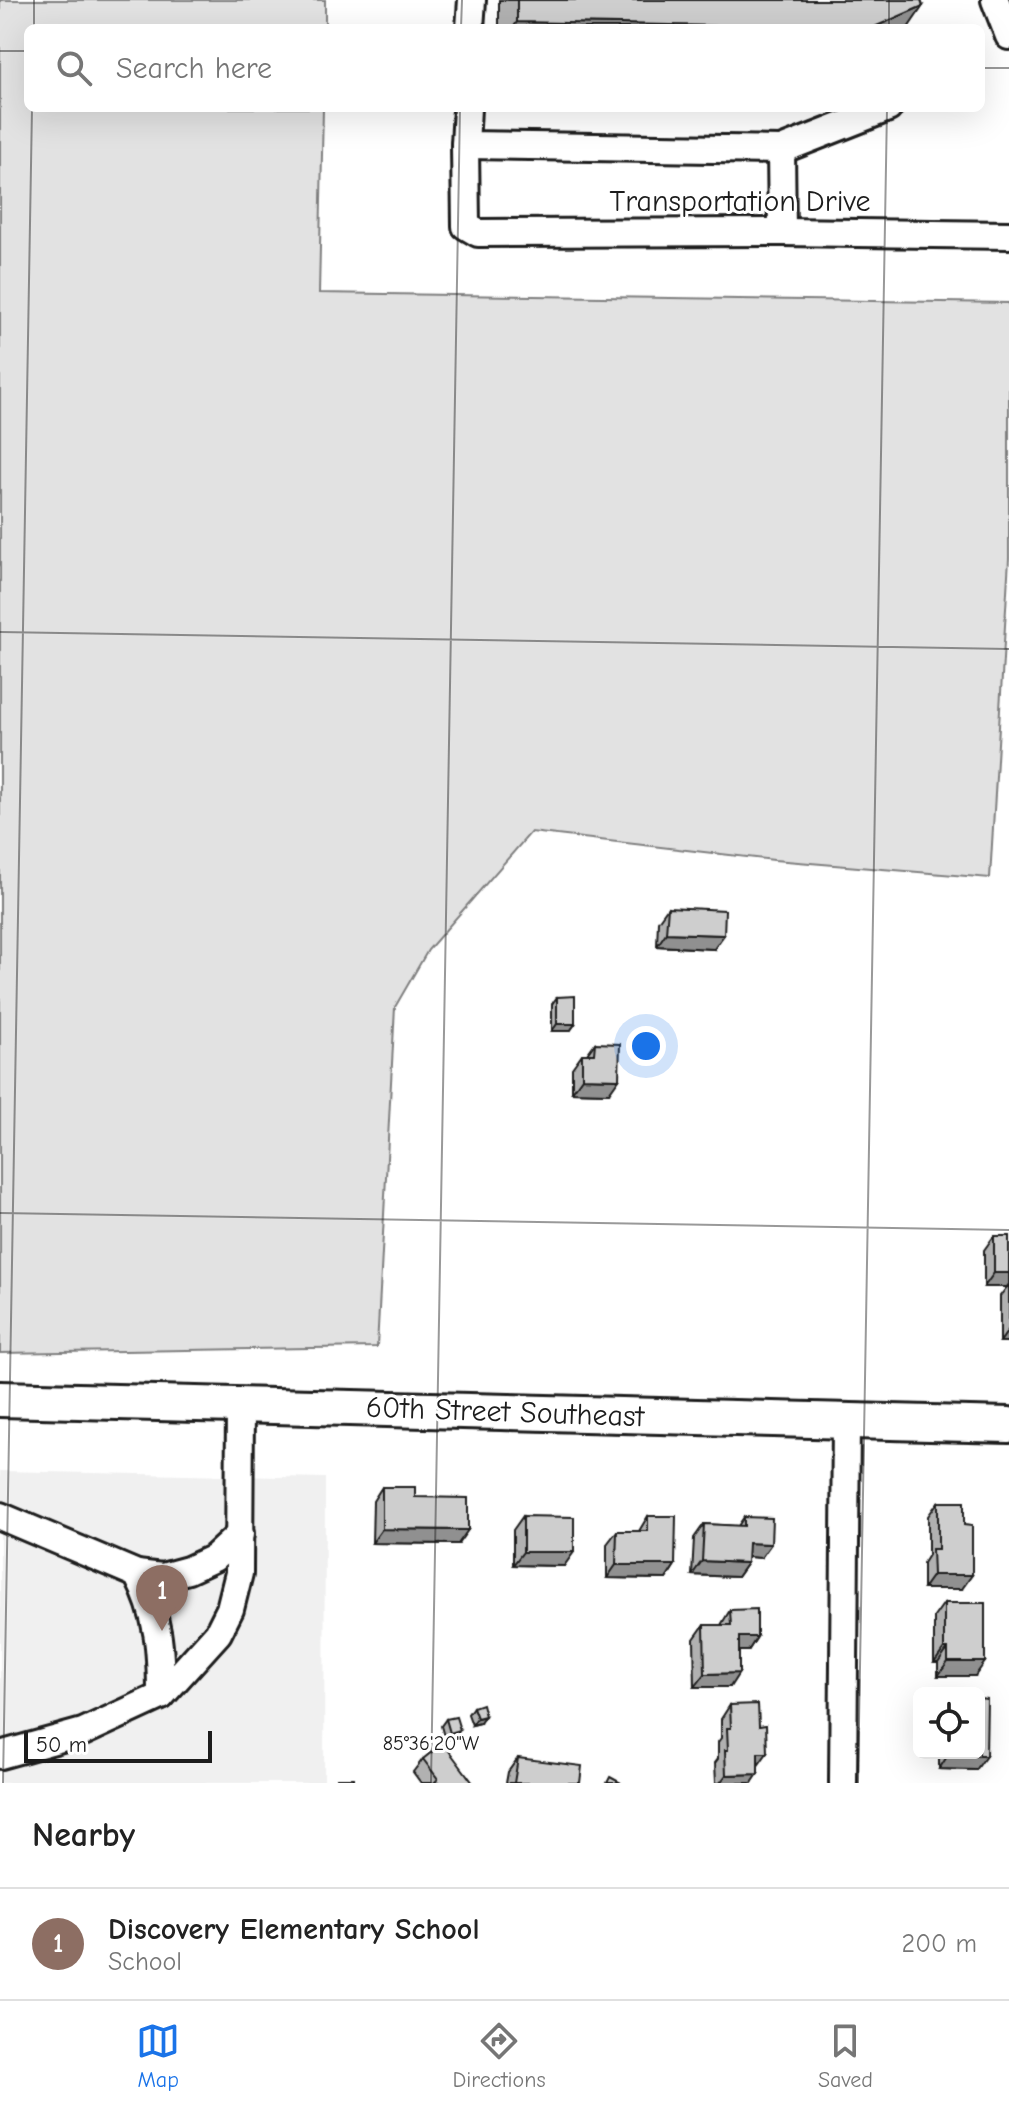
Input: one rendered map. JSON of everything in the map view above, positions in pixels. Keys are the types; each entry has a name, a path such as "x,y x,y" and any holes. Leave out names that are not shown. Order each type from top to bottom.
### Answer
{"main road":[{"name":"60th Street Southeast","path":"0,1399 1009,1425"}],"street":[{"path":"470,24 472,0"},
{"path":"995,0 1009,36"},
{"path":"467,112 465,145 781,150 878,112"},
{"name":"Transportation Drive","path":"465,145 466,226 472,231 486,234 782,232 1009,235"},
{"path":"781,150 782,232"},
{"path":"0,1755 83,1732 161,1696 218,1633 230,1609 239,1573 240,1404"},
{"path":"843,1783 846,1422"},
{"path":"0,1516 137,1574 162,1577 214,1558 240,1534"},
{"path":"137,1574 151,1600 161,1645 161,1696"}],"shaded area":[{"path":"0,0 325,0 325,24 24,24 24,112 323,112 319,293 1009,303 1009,558 990,878 774,860 531,832 428,950 395,1007 377,1347 0,1353"},
{"path":"0,1471 325,1478 324,1783 0,1783"}],"building":[{"path":"517,0 921,0 923,6 881,24 517,22"},
{"path":"668,907 725,910 724,935 666,933"},
{"path":"575,996 575,1024 557,1024 557,997"},
{"path":"595,1043 620,1044 619,1079 582,1078 582,1054 594,1054"},
{"path":"994,1236 1009,1236 1009,1273 994,1273"},
{"path":"382,1487 415,1487 415,1497 468,1498 468,1530 382,1529"},
{"path":"938,1502 964,1502 964,1525 972,1526 972,1575 933,1575 932,1549 938,1549"},
{"path":"523,1516 574,1517 574,1552 523,1552"},
{"path":"648,1516 676,1516 675,1565 616,1565 617,1531 648,1531"},
{"path":"744,1517 772,1518 771,1544 748,1543 747,1563 702,1561 704,1524 744,1526"},
{"path":"944,1603 985,1603 985,1662 948,1662 948,1649 944,1649"},
{"path":"757,1609 757,1637 739,1637 739,1673 705,1674 704,1625 731,1625 730,1610"},
{"path":"985,1699 987,1699 985,1756"},
{"path":"482,1704 485,1716 477,1718 473,1707"},
{"path":"758,1704 759,1726 766,1725 767,1753 758,1753 758,1774 726,1775 725,1750 728,1750 727,1728 731,1728 730,1705"},
{"path":"456,1717 460,1730 450,1733 446,1719"},
{"path":"443,1743 473,1783 434,1783 438,1779 423,1759"},
{"path":"518,1758 582,1766 580,1783 514,1783"},
{"path":"610,1777 621,1783 607,1783"},
{"path":"337,1778 354,1778 354,1783 337,1783"}],"place":[{"name":"Discovery Elementary School","path":"162,1631"}]}
